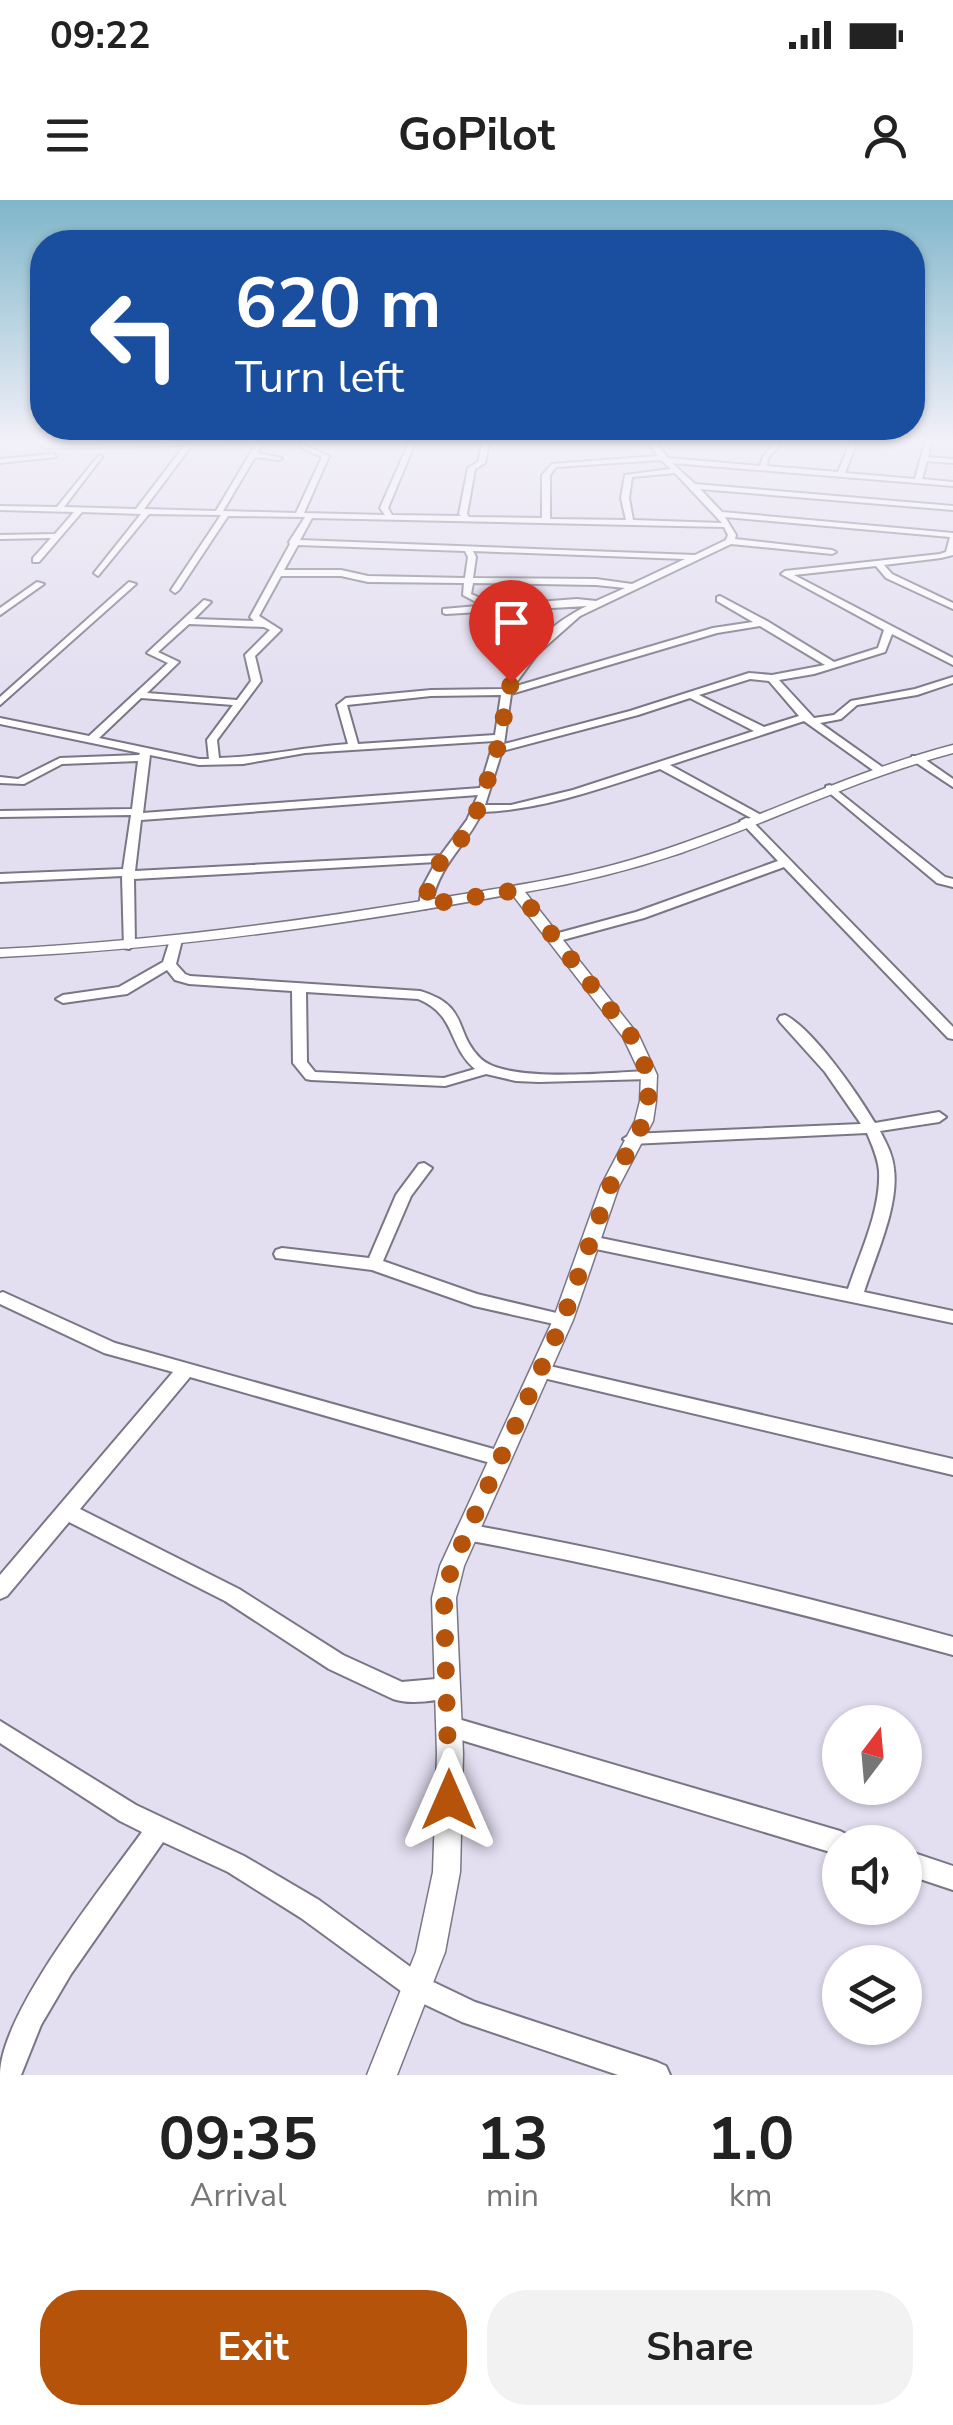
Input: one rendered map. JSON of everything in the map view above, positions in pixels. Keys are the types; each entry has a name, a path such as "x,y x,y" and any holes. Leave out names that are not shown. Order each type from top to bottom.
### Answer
{"street":[{"path":"36,560 66,526"},
{"path":"98,573 132,526"},
{"path":"175,590 214,526"},
{"path":"214,762 212,740 256,681 250,655 276,630 254,617 300,526"},
{"path":"560,542 563,526"},
{"path":"728,526 730,541"},
{"path":"835,526 953,537 951,556 785,574 953,662"},
{"path":"0,536 56,536"},
{"path":"425,905 428,883 478,809 498,743 507,692 520,670 555,630 629,586 730,541 832,552"},
{"path":"293,542 468,548 560,542 602,551 698,558"},
{"path":"379,579 393,547"},
{"path":"468,548 472,557 467,594 482,602 482,609"},
{"path":"602,551 602,582"},
{"path":"879,564 889,576 953,606"},
{"path":"279,573 629,586"},
{"path":"0,612 40,584"},
{"path":"0,702 132,584"},
{"path":"720,599 834,666"},
{"path":"91,740 174,662 152,653 208,602"},
{"path":"446,611 596,604"},
{"path":"187,622 265,624"},
{"path":"354,747 342,705 346,701 431,692 507,692 716,630 764,623"},
{"path":"0,721 145,754 214,762 354,747 548,738 749,676 772,678 834,666 882,650 888,629"},
{"path":"772,678 808,719 881,770"},
{"path":"478,809 511,808 549,800 761,730 837,717 854,704 953,680"},
{"path":"691,694 761,730"},
{"path":"138,696 239,703"},
{"path":"0,952 176,940 517,890 640,862 830,788 953,749"},
{"path":"0,780 20,782 51,763 145,754"},
{"path":"129,944 129,874 145,754"},
{"path":"916,758 953,784"},
{"path":"661,765 752,819 787,862 953,1035"},
{"path":"830,788 941,880 953,882"},
{"path":"0,814 137,814 484,791"},
{"path":"0,878 442,858"},
{"path":"556,938 659,909 787,862"},
{"path":"382,2075 418,1988 440,1912 449,1838 444,1598 466,1532 563,1320 631,1139 644,1121 649,1075 631,1036 517,890"},
{"path":"63,1000 122,991 169,964 176,940"},
{"path":"169,964 180,977 189,980 436,1000 446,1005 473,1059 485,1070"},
{"path":"299,986 300,1063 310,1076 445,1082 465,1080 485,1070 568,1077 649,1075"},
{"path":"785,1019 810,1044 882,1148 886,1184 854,1296"},
{"path":"631,1139 870,1128 940,1117"},
{"path":"374,1264 404,1195 424,1168"},
{"path":"592,1242 953,1317"},
{"path":"282,1254 374,1264 474,1300 563,1320"},
{"path":"3,1298 110,1348 184,1372 502,1458"},
{"path":"540,1371 953,1468"},
{"path":"0,1590 184,1372"},
{"path":"65,1512 232,1594 336,1662 401,1692 447,1688"},
{"path":"466,1532 604,1556 953,1646"},
{"path":"448,1726 822,1838"},
{"path":"0,1731 158,1829 236,1864 310,1909 418,1988 472,2013 656,2075"},
{"path":"8,2075 30,2017 158,1829"},
{"path":"922,1868 953,1878"}],"route":[{"path":"449,1800 444,1598 452,1566 563,1320 610,1186 631,1139 644,1121 648,1102 649,1075 631,1036 517,890 425,905 431,873 462,838 478,809 496,755 511,682"}]}
